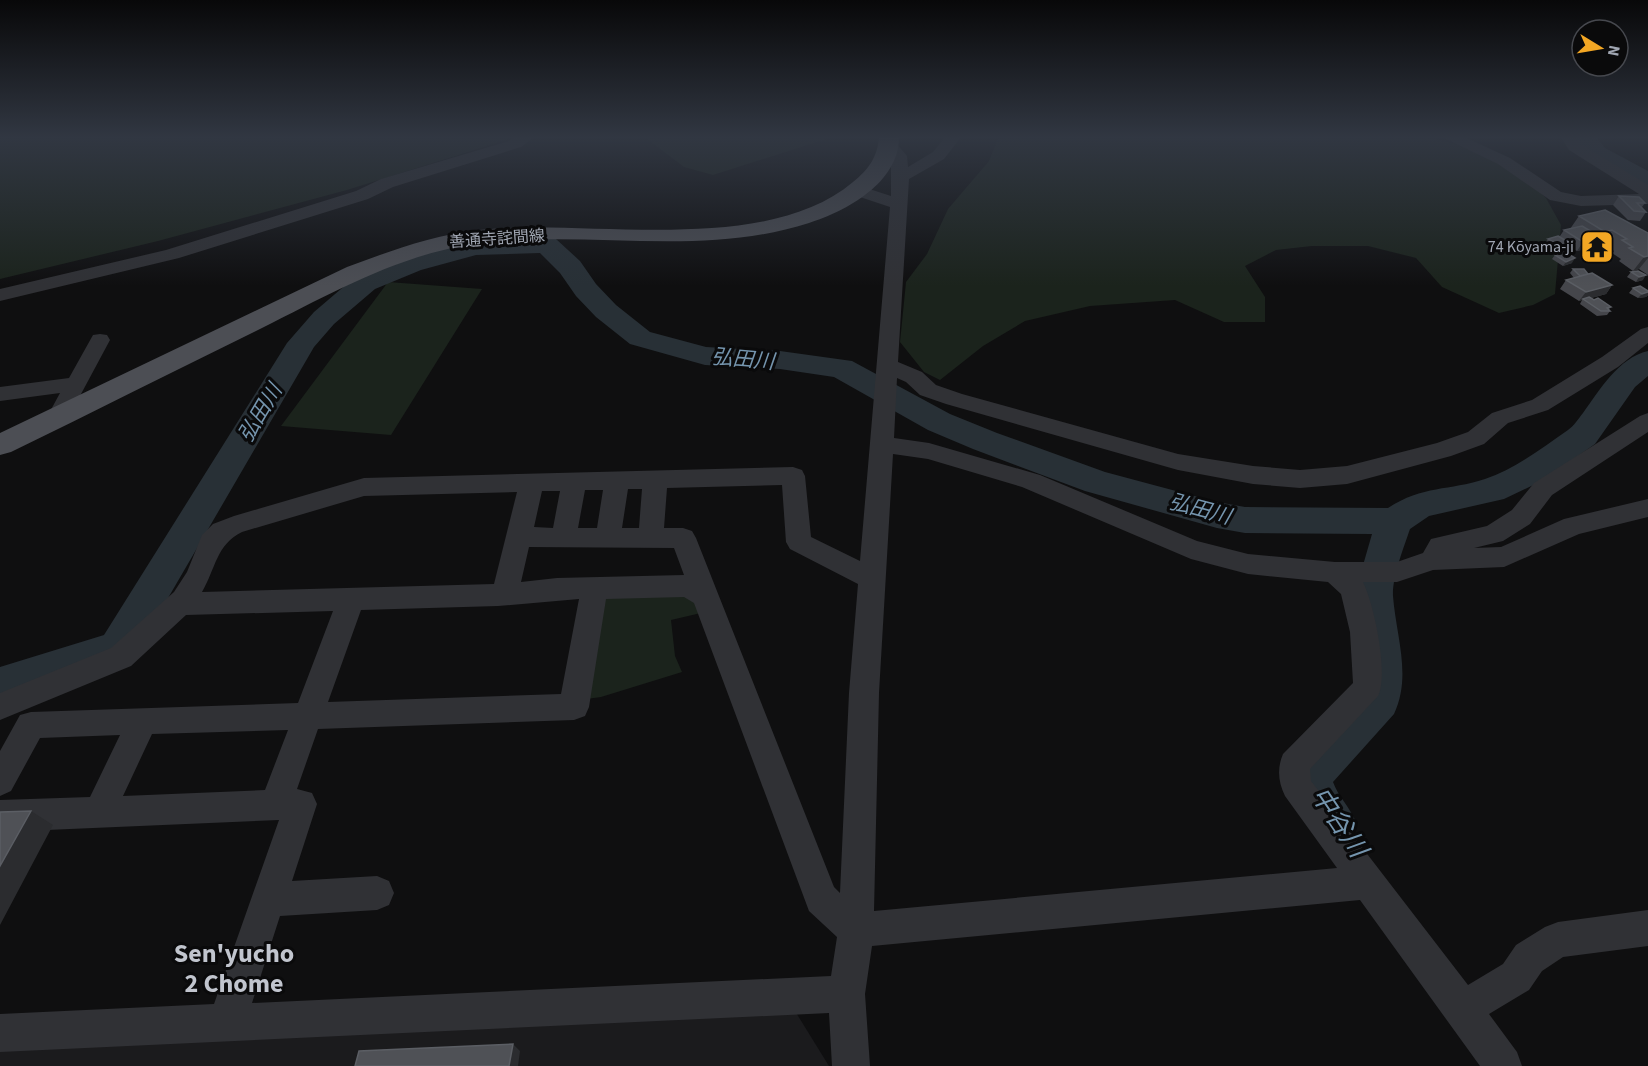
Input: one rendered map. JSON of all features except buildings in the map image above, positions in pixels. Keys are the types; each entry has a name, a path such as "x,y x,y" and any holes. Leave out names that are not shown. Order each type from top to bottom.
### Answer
{"main road":[{"name":"善通寺詫間線","path":"0,445 356,272 404,254 442,243 515,234 685,237 732,233 770,227 804,218 836,204 861,186"}],"street":[{"path":"0,295 172,254 362,195 381,186"},
{"path":"851,1066 847,994 856,930 864,693 901,186"},
{"path":"1541,186 1556,196 1581,201 1648,199"},
{"path":"857,190 899,204"},
{"path":"58,417 100,340"},
{"path":"889,370 914,377 928,390 945,396 1178,462 1253,475 1300,479 1347,475 1443,450 1476,438 1500,418 1539,405 1644,341"},
{"path":"0,374 12,377 29,375"},
{"path":"0,394 74,384"},
{"path":"1432,560 1440,546 1494,534 1521,517 1542,489 1648,421"},
{"path":"882,445 929,451 1031,481 1111,513 1191,549 1248,564 1345,572 1397,572 1432,560 1504,557 1573,525 1648,508"},
{"path":"16,710 121,657 179,604 199,574 211,542 222,531 234,525 364,488 793,476 799,542 871,578"},
{"path":"651,537 655,480"},
{"path":"608,537 617,481"},
{"path":"505,594 532,482"},
{"path":"564,537 574,482"},
{"path":"519,537 683,538 822,899 856,930 1368,882"},
{"path":"1345,572 1353,589 1364,632 1368,687 1294,764 1296,786 1503,1066"},
{"path":"179,604 351,600 688,585 705,596"},
{"path":"16,710 143,721 574,707 594,588"},
{"path":"275,805 351,600"},
{"path":"0,781 16,710"},
{"path":"99,812 143,721"},
{"path":"0,816 301,804 226,1024"},
{"path":"269,899 377,893"},
{"path":"1463,1009 1516,977 1529,958 1558,940 1648,928"},
{"path":"0,1034 847,994"}],"shaded area":[{"path":"0,186 361,186 158,241 0,279"},
{"path":"968,186 1534,186 1546,198 1561,225 1555,294 1533,305 1499,313 1442,287 1416,258 1368,246 1312,246 1276,250 1245,266 1265,297 1265,322 1224,322 1175,300 1090,306 1025,321 983,346 940,380 924,372 900,342 906,282 927,254 948,209"},
{"path":"388,282 482,289 391,435 281,426"},
{"path":"688,591 701,613 671,620 675,656 682,672 601,697 586,699 601,603 610,595"},
{"path":"795,1011 829,1066 0,1066 0,1046"}],"waterway":[{"name":"弘田川","path":"0,685 118,648 302,343 324,318 365,283 412,264 475,247 547,245 570,267 586,290 606,311 640,338 705,356 780,360 841,368 939,422 1097,482 1217,515 1245,520 1395,521"},
{"name":"弘田川","path":"1395,521 1419,505 1492,490 1532,471 1583,436 1624,380 1648,360"},
{"name":"中谷川","path":"1332,820 1318,803 1310,779 1322,761 1379,701 1383,672 1374,593 1395,521"}],"place":[{"name":"74 Kōyama-ji","path":"1597,247"}],"district":[{"name":"Sen'yucho 2 Chome","path":"234,968"}]}
